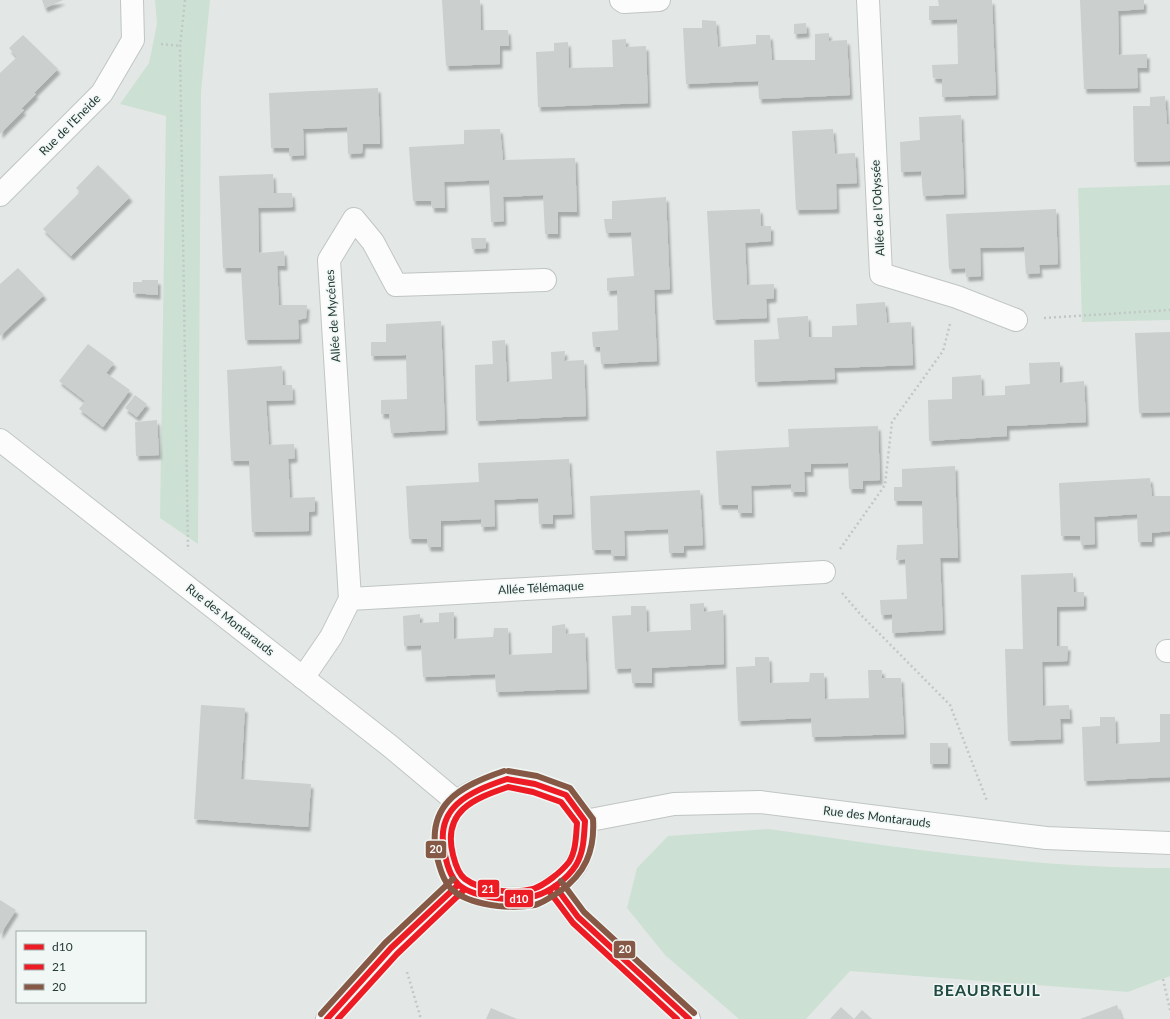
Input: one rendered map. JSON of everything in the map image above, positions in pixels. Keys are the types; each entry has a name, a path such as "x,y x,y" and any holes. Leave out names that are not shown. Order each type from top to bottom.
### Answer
{"street":[{"name":"Rue de l'Eneide","path":"0,195 102,93 133,40 132,0"},
{"path":"621,0 624,2 659,0"},
{"name":"Allée de l'Odyssée","path":"868,0 881,274 957,297 1016,320"},
{"name":"Allée de Mycénes","path":"350,599 329,260 354,219 373,242 396,285 545,280"},
{"name":"Rue des Montarauds","path":"0,440 390,746 457,802"},
{"name":"Allée Télémaque","path":"350,599 824,572"},
{"path":"303,678 331,637 350,599"},
{"path":"507,779 535,784 566,795 585,821 583,847 576,866 555,886 534,897 504,898 482,896 458,885 446,863 443,840 446,819 457,802 474,789 507,779"},
{"name":"Rue des Montarauds","path":"585,821 674,804 760,802 988,832 1046,838 1170,842"},
{"path":"327,1019 391,948 458,885"},
{"path":"555,886 578,916 689,1019"}],"path":[{"path":"185,0 180,46 188,587"},
{"path":"957,297 943,351 892,422 884,485 824,572 862,616 950,705 986,800 988,832"},
{"path":"1016,320 1170,310"},
{"path":"391,948 409,974 421,1019"},
{"path":"1163,979 1170,1010"}],"green space":[{"path":"155,0 210,0 201,92 198,544 160,518 166,116 120,104 149,63 157,24"},
{"path":"1170,185 1170,320 1082,322 1078,188"},
{"path":"769,829 919,850 1019,861 1069,865 1170,868 1170,976 1128,992 850,971 806,1019 739,1019 665,955 627,908 637,868 668,836"}],"building":[{"path":"42,0 63,0 45,8"},
{"path":"442,0 480,0 481,30 508,30 509,46 500,46 500,64 446,66"},
{"path":"938,0 992,0 996,95 942,97 942,79 933,78 932,65 958,64 957,19 929,20 929,6 939,6"},
{"path":"1080,0 1144,0 1144,9 1118,11 1119,55 1147,54 1147,68 1137,68 1138,88 1084,89"},
{"path":"702,20 716,21 718,47 756,44 756,35 770,35 772,60 815,60 815,34 829,33 829,41 847,40 850,95 759,99 758,81 686,84 683,28 702,28"},
{"path":"806,23 807,33 794,34 794,24"},
{"path":"23,35 58,69 34,93 36,94 21,109 24,110 0,134 0,73 17,57 9,48"},
{"path":"626,39 626,47 646,46 648,103 538,107 536,52 554,51 554,43 568,42 569,68 613,67 612,40"},
{"path":"378,88 380,144 363,144 362,153 348,154 347,127 303,129 304,155 289,156 289,148 271,148 269,93"},
{"path":"1165,96 1167,124 1170,124 1170,161 1134,162 1133,106 1150,106 1150,97"},
{"path":"961,115 964,194 923,196 921,171 901,172 900,142 920,140 919,117"},
{"path":"500,129 503,160 575,158 577,212 558,212 558,234 545,234 543,195 503,197 504,221 491,222 489,180 444,182 445,208 432,208 431,201 413,201 409,147 464,144 464,130"},
{"path":"833,129 835,154 855,153 857,183 836,184 837,209 796,210 792,131"},
{"path":"98,165 130,197 71,256 43,229 80,192 76,188"},
{"path":"273,174 274,193 292,193 293,207 258,208 259,253 284,251 285,266 277,266 279,305 307,305 306,318 298,320 299,339 245,340 241,268 223,268 219,176"},
{"path":"666,197 670,289 654,290 657,361 601,364 600,347 593,347 592,332 618,330 617,290 607,291 607,278 634,276 631,232 606,233 604,219 612,219 612,201"},
{"path":"760,209 761,226 771,226 771,241 745,243 747,285 774,284 774,298 766,299 767,318 713,320 707,211"},
{"path":"1056,209 1058,264 1039,265 1040,273 1026,274 1024,247 980,248 981,276 966,277 965,268 949,269 946,214"},
{"path":"471,238 486,238 486,248 472,249"},
{"path":"18,268 44,295 0,336 0,284"},
{"path":"142,280 158,280 158,295 133,293 133,282 142,282"},
{"path":"885,302 887,323 911,322 913,365 834,368 835,379 755,382 754,340 779,339 777,318 808,316 809,337 832,337 832,326 857,325 856,304"},
{"path":"441,321 445,430 391,433 389,414 381,414 381,400 407,399 406,355 371,356 371,342 386,342 386,324"},
{"path":"1170,332 1170,412 1139,413 1135,333"},
{"path":"505,340 507,382 552,379 551,352 565,351 564,361 584,360 586,416 476,421 475,365 493,364 492,341"},
{"path":"88,344 114,363 106,373 130,390 103,427 79,409 85,401 59,381"},
{"path":"1060,362 1060,383 1084,381 1086,422 1007,426 1007,436 929,441 928,400 952,399 952,377 981,375 982,396 1005,395 1005,386 1030,384 1029,363"},
{"path":"282,366 283,385 292,385 293,400 266,401 269,445 294,444 295,458 288,459 290,498 315,497 315,511 309,512 309,531 252,532 249,461 231,461 227,370"},
{"path":"135,395 147,404 137,417 125,408"},
{"path":"157,420 159,455 136,456 135,422"},
{"path":"878,426 880,480 863,481 863,489 849,489 848,463 811,464 811,472 804,472 805,492 791,492 791,484 751,486 752,513 738,513 738,505 719,505 716,451 789,447 788,429"},
{"path":"569,459 572,514 553,515 553,524 539,524 538,498 494,500 495,526 481,527 481,519 441,521 441,547 428,547 427,539 409,539 406,486 479,482 478,463"},
{"path":"955,466 958,558 940,558 943,630 892,633 892,614 881,615 880,600 907,599 905,559 896,560 897,545 923,544 922,501 894,501 894,487 902,487 902,469"},
{"path":"1150,478 1152,496 1170,496 1170,531 1152,533 1152,542 1138,542 1137,514 1094,517 1095,544 1081,545 1080,536 1061,536 1059,483"},
{"path":"700,490 703,545 684,546 684,553 669,553 668,529 624,531 625,556 611,556 611,550 592,550 590,496"},
{"path":"1073,573 1074,592 1084,592 1084,606 1057,607 1057,646 1068,646 1067,661 1042,662 1043,706 1069,705 1070,719 1060,719 1061,739 1008,741 1005,649 1023,649 1021,575"},
{"path":"704,603 704,612 723,610 724,664 652,668 652,683 632,683 631,668 615,669 612,616 631,615 631,606 646,606 647,632 691,630 690,604"},
{"path":"454,612 454,639 493,637 494,628 508,628 509,655 552,653 552,626 565,624 566,634 585,633 587,689 496,692 495,674 423,677 421,645 404,646 403,616 420,614 420,623 439,622 439,613"},
{"path":"755,657 769,657 770,683 809,682 810,673 824,673 825,699 869,698 868,670 882,670 882,678 901,678 904,734 812,737 811,718 738,721 736,667 755,666"},
{"path":"201,705 245,708 241,779 311,784 308,827 194,819"},
{"path":"1160,714 1170,714 1170,777 1084,781 1082,727 1100,726 1100,717 1115,717 1116,744 1160,742"},
{"path":"930,743 948,743 948,764 930,764"},
{"path":"0,900 16,910 0,935"},
{"path":"1117,1005 1122,1019 1080,1019"},
{"path":"841,1007 854,1019 830,1019"},
{"path":"491,1008 517,1019 486,1019"},
{"path":"862,1010 872,1019 854,1019"}],"transit line":[{"name":"20","path":"504,771 460,791 449,801 441,812 436,825 435,842 438,861 446,882 455,892 465,898 498,906 516,907 535,905 559,892 576,878 590,851 593,819 570,788 537,776 508,771"},
{"name":"d10","path":"507,779 535,784 566,795 585,821 582,849 579,860 573,870 552,888 541,894 527,898 496,898 485,896 466,889 459,885 454,879 448,867 445,855 443,838 444,825 449,813 457,804 468,796 507,779"},
{"name":"21","path":"508,787 533,792 561,802 577,823 574,848 569,862 552,878 533,889 507,891 489,889 472,883 460,874 453,855 451,840 452,828 456,817 472,802 483,796 508,787"},
{"name":"20","path":"321,1014 385,943 453,879"},
{"name":"20","path":"561,881 584,912 694,1013"},
{"name":"d10","path":"327,1019 391,948 458,885"},
{"name":"d10","path":"555,886 578,917 689,1019"},
{"name":"21","path":"338,1019 397,954 463,891"},
{"name":"21","path":"549,891 573,923 677,1019"}],"district":[{"name":"BEAUBREUIL","path":"987,990"}]}
